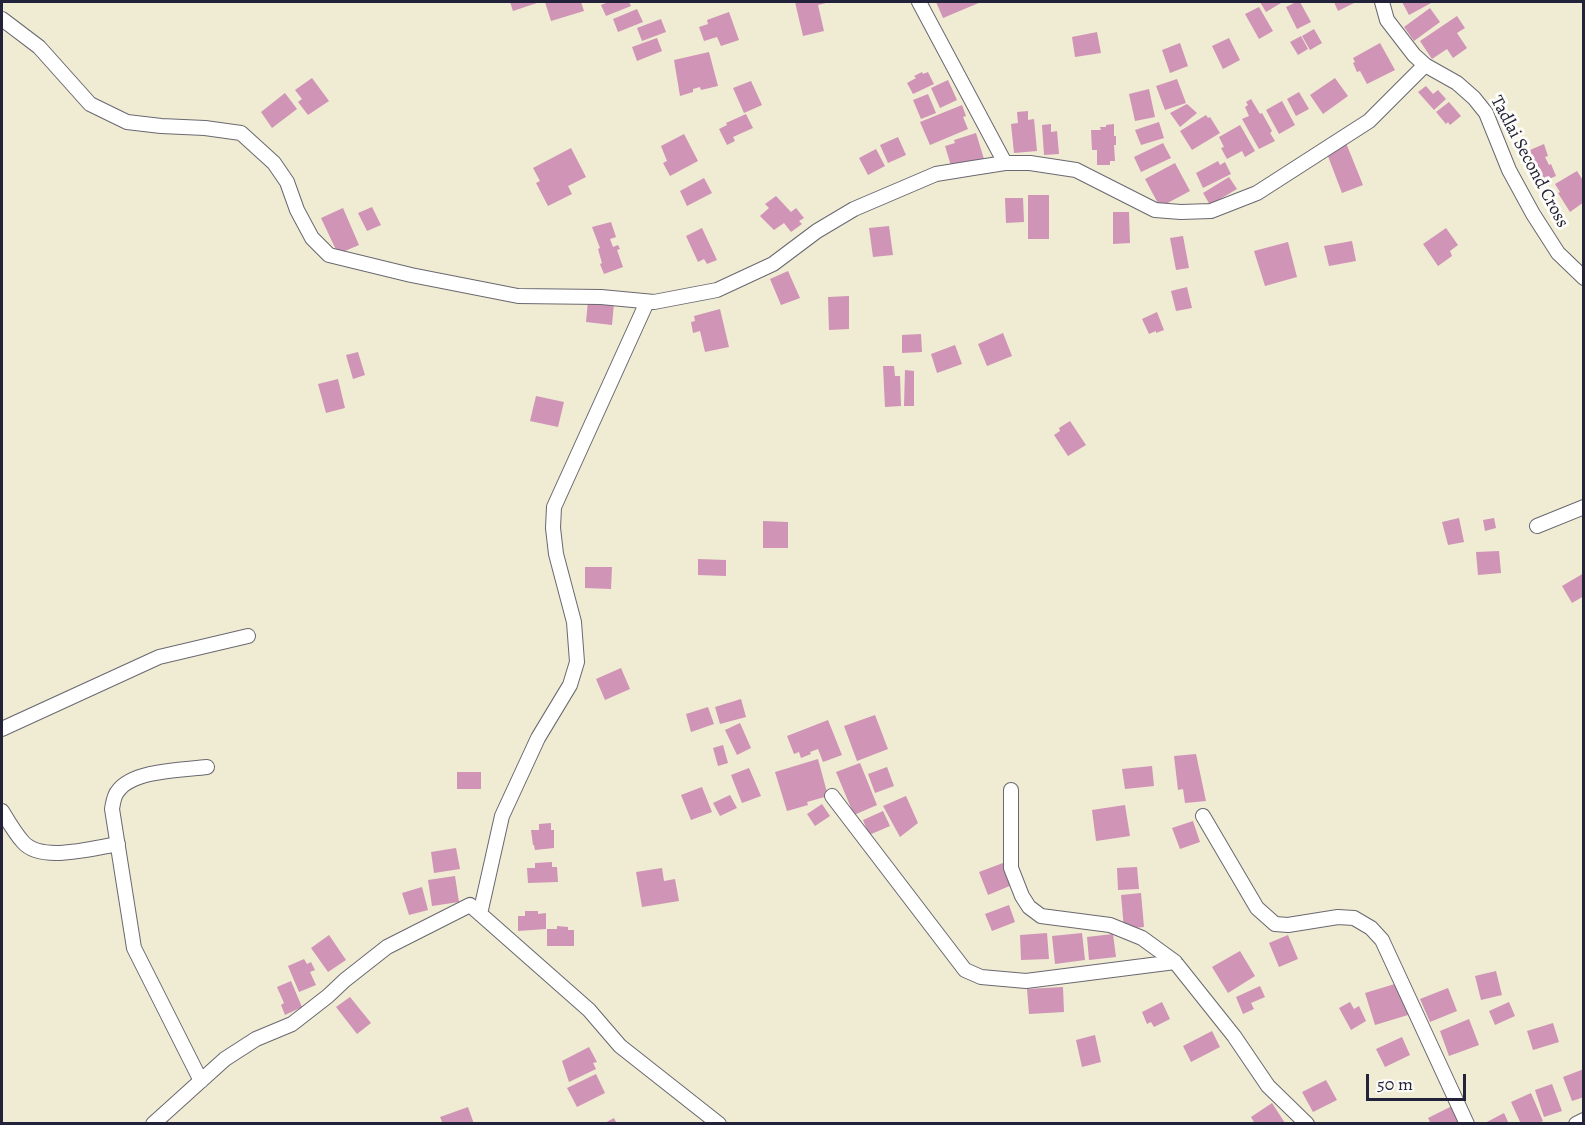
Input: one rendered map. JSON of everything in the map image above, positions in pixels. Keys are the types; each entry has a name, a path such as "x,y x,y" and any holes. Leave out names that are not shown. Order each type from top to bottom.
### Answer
{"street":[{"path":"919,2 1005,163"},
{"name":"Tadlai Second Cross","path":"1382,2 1388,20 1404,43 1425,65 1457,83 1486,113 1509,170 1533,214 1558,253 1584,278"},
{"path":"2,19 39,47 90,104 127,122 241,133 274,163 287,182 297,210 312,238 329,255 411,275 518,296 601,297 647,302 717,290 773,264 818,231 854,209 936,174 1005,163 1030,163 1076,170 1155,210 1211,211 1257,193 1369,121 1425,65"},
{"path":"480,914 502,816 538,738 570,685 577,662 574,622 556,554 553,528 554,507 647,302"},
{"path":"1537,526 1584,507"},
{"path":"2,729 159,657 248,636"},
{"path":"201,1081 134,948 112,808 116,792 126,782 143,775 207,767"},
{"path":"1011,789 1011,868 1022,897 1029,907 1041,915 1110,925 1142,938 1175,962 1234,1036 1268,1086 1307,1124"},
{"path":"832,796 965,970 981,977 1026,981 1175,962"},
{"path":"2,811 24,843 35,851 66,852 118,844"},
{"path":"1203,816 1257,908 1275,924 1288,925 1338,917 1354,918 1371,928 1382,940 1467,1124"},
{"path":"153,1124 225,1059 255,1039 292,1024 387,947 470,905 589,1010 620,1046 719,1124"},
{"path":"1576,1124 1584,1120"}],"building":[{"path":"510,2 540,2 513,11"},
{"path":"545,2 581,2 584,11 551,21"},
{"path":"605,2 629,2 631,6 606,16 601,5"},
{"path":"795,2 830,2 818,5 824,31 803,36"},
{"path":"936,2 981,2 943,18"},
{"path":"1260,2 1280,2 1281,3 1266,12"},
{"path":"1300,2 1311,22 1297,29 1286,7"},
{"path":"1334,2 1356,2 1338,11"},
{"path":"1402,2 1433,2 1409,15"},
{"path":"1259,7 1273,31 1259,39 1245,14"},
{"path":"1430,8 1440,22 1414,41 1404,27"},
{"path":"637,9 643,22 618,32 613,19"},
{"path":"729,12 739,40 721,46 717,37 704,41 699,27 708,24 707,20"},
{"path":"1457,16 1465,28 1457,33 1467,48 1453,58 1447,49 1432,59 1420,41"},
{"path":"661,19 666,32 642,41 637,28"},
{"path":"1314,29 1322,43 1310,50 1302,36"},
{"path":"1097,32 1101,53 1075,57 1072,37"},
{"path":"1301,36 1308,49 1298,55 1290,42"},
{"path":"657,38 662,51 637,61 632,47"},
{"path":"1229,38 1240,60 1223,69 1212,46"},
{"path":"1180,43 1188,66 1170,73 1162,50"},
{"path":"1380,43 1395,70 1367,84 1360,71 1357,72 1353,58"},
{"path":"709,52 718,86 701,90 700,87 680,96 674,60"},
{"path":"922,72 923,74 928,72 934,84 913,94 907,83"},
{"path":"312,78 329,101 308,115 298,102 302,99 295,90"},
{"path":"1335,78 1348,96 1323,114 1310,95"},
{"path":"1177,79 1186,103 1165,110 1156,86"},
{"path":"948,80 957,100 940,108 931,88"},
{"path":"751,81 762,105 744,113 733,88"},
{"path":"1426,86 1433,94 1438,90 1446,99 1434,110 1418,92"},
{"path":"1149,89 1155,117 1135,121 1129,94"},
{"path":"1299,92 1309,109 1296,116 1287,99"},
{"path":"285,93 297,109 272,128 261,112"},
{"path":"928,94 936,113 921,119 913,100"},
{"path":"1251,99 1260,114 1262,113 1275,141 1259,149 1242,119 1249,116 1245,107 1248,105 1246,102"},
{"path":"1282,101 1295,125 1279,134 1266,110"},
{"path":"1449,102 1461,116 1450,125 1448,122 1446,124 1436,112"},
{"path":"1187,104 1197,113 1180,127 1170,113"},
{"path":"962,105 966,116 963,117 968,129 930,145 920,122"},
{"path":"1028,111 1028,120 1034,119 1037,151 1014,153 1011,124 1018,123 1017,112"},
{"path":"746,114 753,128 733,137 735,141 727,145 719,129 727,125 726,123"},
{"path":"1206,115 1210,117 1220,133 1192,150 1180,131"},
{"path":"1159,122 1164,138 1141,145 1135,130"},
{"path":"1051,124 1051,132 1057,131 1059,154 1044,155 1042,125"},
{"path":"1114,124 1115,161 1110,161 1110,165 1097,165 1097,150 1092,150 1091,130 1101,130 1100,127"},
{"path":"1240,125 1255,151 1245,157 1242,151 1227,159 1221,148 1224,147 1219,137"},
{"path":"976,133 984,159 952,169 945,146 955,143 954,140"},
{"path":"684,134 698,161 670,176 663,163 667,161 661,146"},
{"path":"898,137 906,155 888,163 880,145"},
{"path":"1163,143 1171,158 1141,172 1134,157"},
{"path":"1346,143 1363,185 1342,193 1326,151"},
{"path":"1544,144 1548,156 1545,157 1556,176 1539,183 1537,176 1532,177 1523,153"},
{"path":"571,148 586,177 568,186 572,194 548,206 536,183 540,181 533,168"},
{"path":"876,149 885,166 868,175 859,158"},
{"path":"1218,161 1220,165 1225,162 1231,174 1203,188 1196,173"},
{"path":"1175,163 1190,191 1160,207 1145,179"},
{"path":"1577,171 1584,182 1584,202 1570,212 1555,184"},
{"path":"1229,177 1237,189 1210,205 1203,193"},
{"path":"704,178 712,193 687,206 680,191"},
{"path":"1028,195 1049,195 1049,239 1028,239"},
{"path":"776,196 791,212 796,208 804,218 799,221 802,224 791,232 784,223 774,230 760,216 769,208 765,204"},
{"path":"1005,198 1023,198 1024,222 1006,223"},
{"path":"372,207 381,225 367,231 358,213"},
{"path":"343,208 359,245 338,254 321,218"},
{"path":"1113,212 1129,212 1130,243 1113,244"},
{"path":"611,222 616,237 610,239 613,247 618,245 620,249 617,250 623,267 604,274 600,264 602,263 598,249 600,248 592,227"},
{"path":"889,226 893,255 873,257 869,228"},
{"path":"702,228 717,260 707,264 704,259 698,262 686,236"},
{"path":"1446,228 1458,245 1450,251 1452,256 1438,266 1423,244"},
{"path":"1183,236 1189,268 1176,270 1170,238"},
{"path":"1352,241 1356,261 1329,266 1324,246"},
{"path":"1288,242 1297,277 1265,286 1254,251"},
{"path":"788,271 800,298 781,305 770,279"},
{"path":"1187,287 1192,308 1176,311 1171,291"},
{"path":"849,296 849,329 829,330 828,297"},
{"path":"588,301 614,303 612,325 586,322"},
{"path":"720,309 729,347 705,352 700,331 693,333 691,322 695,321 694,316"},
{"path":"1157,312 1164,330 1149,334 1142,319"},
{"path":"1003,333 1012,356 987,366 978,344"},
{"path":"921,334 922,352 902,353 902,335"},
{"path":"955,345 962,364 937,373 931,354"},
{"path":"358,352 365,375 353,379 346,355"},
{"path":"883,366 894,366 895,376 900,376 901,406 885,407"},
{"path":"905,370 914,371 914,406 904,406"},
{"path":"338,379 345,408 326,413 318,384"},
{"path":"536,396 564,402 558,427 530,421"},
{"path":"1070,421 1086,445 1068,456 1054,435 1060,431 1059,428"},
{"path":"1459,518 1464,542 1448,545 1442,522"},
{"path":"1494,518 1496,528 1485,531 1483,520"},
{"path":"763,521 788,522 788,548 763,548"},
{"path":"1499,551 1501,573 1478,575 1476,552"},
{"path":"698,559 726,560 726,576 698,575"},
{"path":"585,567 612,567 611,589 585,588"},
{"path":"1584,573 1584,596 1572,603 1562,586"},
{"path":"621,668 630,689 605,700 596,679"},
{"path":"741,699 746,717 720,724 715,707"},
{"path":"708,707 714,724 691,732 686,714"},
{"path":"875,715 888,749 857,761 844,726"},
{"path":"828,720 842,755 823,762 818,749 801,758 799,752 794,754 787,736"},
{"path":"740,723 751,748 737,755 725,730"},
{"path":"723,745 728,763 718,766 713,748"},
{"path":"1196,754 1206,801 1185,803 1183,789 1178,790 1174,756"},
{"path":"818,759 828,796 787,811 775,772"},
{"path":"860,763 877,805 854,815 836,772"},
{"path":"1152,766 1154,786 1125,789 1122,769"},
{"path":"887,767 894,786 875,793 868,774"},
{"path":"749,768 761,796 742,803 731,775"},
{"path":"457,772 481,772 481,789 457,789"},
{"path":"702,787 712,812 691,820 681,795"},
{"path":"730,795 737,808 720,816 713,803"},
{"path":"906,796 918,823 900,837 883,806"},
{"path":"822,804 830,816 815,826 807,814"},
{"path":"1125,805 1130,836 1096,841 1092,810"},
{"path":"883,811 890,826 869,835 863,820"},
{"path":"1193,821 1200,842 1180,849 1172,828"},
{"path":"551,823 551,830 554,830 554,848 535,850 531,830 539,830 539,824"},
{"path":"456,848 460,869 434,873 431,852"},
{"path":"552,862 552,867 557,867 558,882 528,883 527,868 535,868 535,863"},
{"path":"1003,863 1012,885 988,895 979,872"},
{"path":"1137,867 1139,889 1118,890 1117,868"},
{"path":"662,868 664,881 675,879 679,901 642,907 636,872"},
{"path":"455,876 459,902 432,906 428,880"},
{"path":"422,887 428,910 409,915 402,893"},
{"path":"1141,893 1144,927 1124,929 1121,895"},
{"path":"1009,905 1015,922 992,931 985,914"},
{"path":"525,911 546,913 546,929 518,931 518,916 525,916"},
{"path":"557,926 574,930 574,946 547,946 547,929 557,929"},
{"path":"1047,933 1049,959 1021,960 1020,935"},
{"path":"1082,933 1085,960 1055,964 1052,936"},
{"path":"1113,934 1116,957 1089,960 1087,937"},
{"path":"329,935 346,960 328,972 311,948"},
{"path":"1288,935 1298,959 1279,967 1269,943"},
{"path":"1240,951 1255,976 1228,993 1212,967"},
{"path":"304,959 307,964 311,962 315,970 310,972 316,985 299,992 288,966"},
{"path":"1496,971 1502,995 1481,1000 1475,976"},
{"path":"291,981 302,1007 285,1015 281,1005 284,1003 277,987"},
{"path":"1398,983 1408,1015 1375,1025 1365,993"},
{"path":"1260,986 1265,997 1251,1003 1254,1009 1243,1014 1236,997"},
{"path":"1063,987 1064,1012 1029,1014 1027,989"},
{"path":"1448,988 1457,1011 1430,1022 1420,999"},
{"path":"350,997 371,1023 357,1034 336,1007"},
{"path":"1162,1002 1170,1019 1154,1027 1151,1022 1147,1024 1142,1012"},
{"path":"1350,1002 1354,1009 1359,1006 1366,1021 1351,1030 1339,1008"},
{"path":"1509,1002 1515,1016 1495,1025 1489,1011"},
{"path":"1469,1019 1479,1045 1449,1056 1440,1031"},
{"path":"1553,1023 1559,1042 1533,1050 1527,1031"},
{"path":"1212,1031 1220,1047 1191,1062 1183,1046"},
{"path":"1095,1035 1101,1062 1082,1067 1076,1040"},
{"path":"1402,1037 1410,1055 1385,1067 1376,1049"},
{"path":"589,1047 597,1062 593,1063 596,1069 569,1082 562,1061"},
{"path":"1584,1069 1584,1097 1572,1101 1563,1077"},
{"path":"596,1074 605,1093 577,1107 567,1088"},
{"path":"1326,1080 1337,1100 1313,1112 1302,1092"},
{"path":"1552,1084 1562,1111 1544,1117 1535,1090"},
{"path":"1531,1093 1543,1121 1536,1124 1521,1124 1511,1102"},
{"path":"1272,1103 1285,1123 1255,1124 1251,1117"},
{"path":"1454,1105 1464,1124 1431,1124 1428,1118"},
{"path":"468,1107 474,1124 443,1124 440,1117"},
{"path":"1504,1113 1509,1124 1483,1124"},
{"path":"614,1118 617,1124 603,1124"}]}
